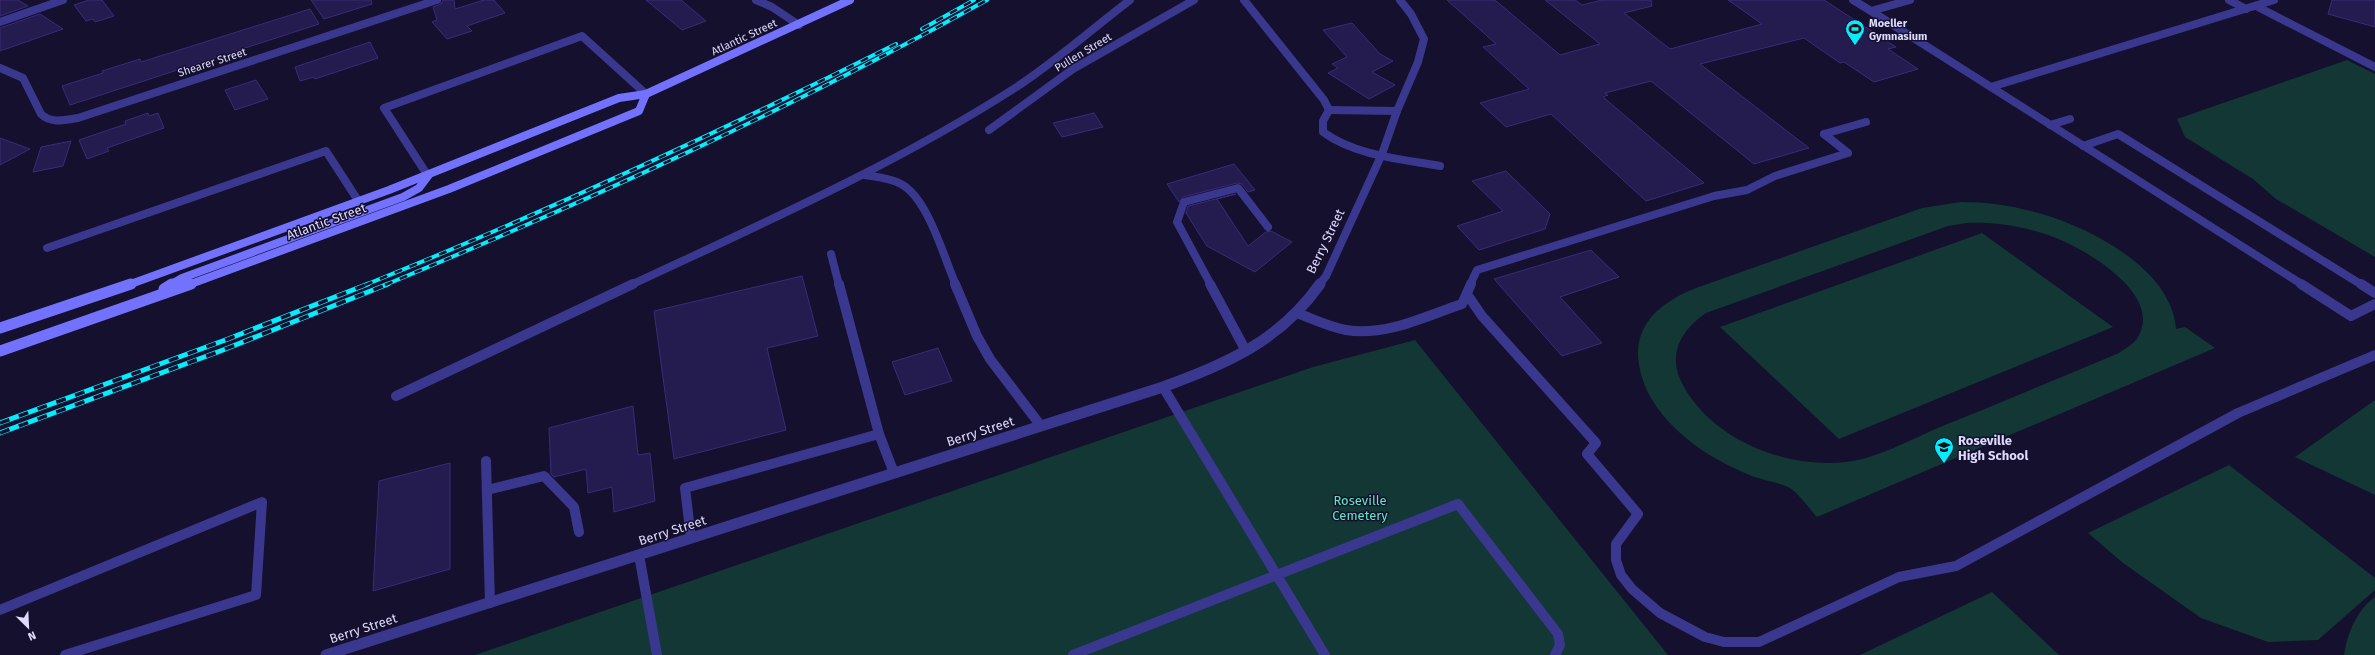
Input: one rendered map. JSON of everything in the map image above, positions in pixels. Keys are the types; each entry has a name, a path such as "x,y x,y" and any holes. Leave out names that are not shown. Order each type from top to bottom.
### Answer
{"main road":[{"name":"Atlantic Street","path":"0,328 97,297 359,202 428,176 620,98 646,94 799,25 850,0"},
{"name":"Atlantic Street","path":"0,351 147,300 449,189 639,111 646,94"},
{"path":"147,300 182,278 403,197 419,188 428,176"}],"street":[{"path":"0,22 63,0"},
{"name":"Shearer Street","path":"0,68 16,74 24,80 40,117 60,122 78,118 437,0"},
{"path":"756,0 772,7 799,25"},
{"name":"Pullen Street","path":"989,130 1073,69 1194,0"},
{"name":"Berry Street","path":"326,655 349,651 490,603 1162,387 1211,369 1269,338 1296,313 1326,276 1382,154 1397,111 1418,62 1424,39 1411,14 1400,0"},
{"path":"1853,0 1871,11 1910,0"}],"lane":[{"path":"396,396 865,175 939,134 1016,87 1130,0"},
{"path":"1244,0 1324,100 1329,110"},
{"path":"2229,0 2246,9"},
{"path":"1991,88 2274,0"},
{"path":"2256,6 2375,67"},
{"path":"1871,11 2351,316 2375,304"},
{"path":"428,176 384,108 582,36 646,94"},
{"path":"1329,110 1397,111"},
{"path":"1329,110 1323,121 1323,132 1331,139 1345,145 1440,166"},
{"path":"2050,125 2070,119"},
{"path":"1296,313 1335,328 1353,331 1371,331 1390,327 1462,304 1469,297 1473,275 1477,270 1714,196 1748,190 1775,176 1848,153 1824,134 1866,122"},
{"path":"2083,146 2118,134 2375,293"},
{"path":"47,248 326,151 359,202"},
{"path":"865,175 904,184 916,196 925,212 977,336 990,359 1041,426"},
{"path":"1246,351 1177,222 1184,202 1238,188 1268,227"},
{"path":"831,254 879,434 894,474"},
{"path":"1469,297 1482,316 1596,443 1587,454 1638,514 1617,542 1615,557 1629,583 1640,598 1663,617 1706,638 1734,643 1759,642 1899,577 1956,566 2238,413 2375,355"},
{"path":"1162,387 1325,655"},
{"path":"691,538 685,488 879,434"},
{"path":"486,462 490,603"},
{"path":"487,490 544,476 574,507 579,532"},
{"path":"0,610 262,502 256,595 65,655"},
{"path":"1073,655 1458,504 1558,634 1560,643 1559,650 1555,655"},
{"path":"639,555 657,655"}],"green space":[{"path":"2347,60 2375,74 2375,257 2276,199 2253,179 2185,137 2177,119"},
{"path":"1961,202 1996,204 2031,211 2075,226 2122,252 2142,268 2159,286 2171,307 2176,329 2185,327 2215,348 1817,517 1800,497 1788,487 1755,477 1734,468 1700,449 1684,436 1657,407 1647,390 1641,372 1638,353 1639,341 1643,330 1649,320 1665,304 1696,288 1922,208","holes":["1967,223 2008,225 2038,232 2063,241 2099,261 2131,290 2140,306 2143,323 2136,340 2119,353 1940,427 1894,448 1870,457 1846,462 1822,463 1798,460 1773,454 1750,445 1728,433 1709,418 1692,400 1680,379 1677,369 1677,350 1685,333 1706,313 1948,226"]},
{"path":"1982,233 2113,327 1839,439 1720,327"},
{"name":"Roseville Cemetery","path":"1415,340 1668,655 475,655 1313,367"},
{"path":"2375,400 2375,495 2295,457"},
{"path":"2229,465 2375,578 2375,590 2318,640 2268,642 2201,618 2123,563 2088,533"},
{"path":"1992,592 2059,655 1860,655"},
{"path":"2375,597 2375,655 2344,655 2350,630 2358,615"}],"building":[{"path":"0,0 18,0 28,6 0,16"},
{"path":"89,0 102,0 114,16 95,22 93,19 86,21 74,5"},
{"path":"311,0 371,0 372,4 324,19"},
{"path":"443,0 454,0 455,9 484,0 494,0 505,13 467,26 472,31 447,39 432,22 437,20 433,7 441,4"},
{"path":"646,0 681,0 706,21 682,30"},
{"path":"1447,0 1495,0 1560,55 1600,44 1545,0 1575,0 1582,5 1602,0 1651,0 1652,6 1624,13 1670,49 1762,24 1728,0 1824,0 1896,47 1888,49 1918,69 1874,82 1844,62 1840,63 1804,38 1700,64 1809,148 1754,164 1651,81 1605,93 1608,95 1603,97 1704,183 1646,201 1551,114 1506,127 1480,103 1529,89 1483,47 1496,44"},
{"path":"2332,0 2375,0 2375,27 2328,14"},
{"path":"310,9 319,24 70,105 62,86 140,59 141,62"},
{"path":"40,14 63,29 0,51 0,28"},
{"path":"1352,23 1380,54 1393,61 1372,72 1395,85 1369,99 1328,73 1338,68 1332,64 1347,57 1323,30"},
{"path":"370,42 378,58 315,79 314,77 300,81 295,67"},
{"path":"256,80 268,99 235,110 225,90"},
{"path":"148,113 149,116 158,113 164,128 107,148 109,151 87,159 79,140 126,124 125,121"},
{"path":"1094,113 1103,127 1062,137 1053,123"},
{"path":"0,138 30,149 0,165"},
{"path":"71,141 63,166 33,172 41,147"},
{"path":"1234,164 1255,190 1248,192 1242,184 1237,183 1183,197 1179,202 1167,184"},
{"path":"1506,171 1550,214 1545,229 1479,250 1457,226 1503,211 1472,181"},
{"path":"1236,194 1217,199 1248,246 1266,232 1271,231 1292,242 1255,272 1207,246 1186,213 1188,206"},
{"path":"1591,250 1619,277 1560,297 1602,343 1562,356 1494,279"},
{"path":"802,276 818,336 767,348 786,430 674,459 654,311"},
{"path":"938,348 952,381 905,395 892,362"},
{"path":"633,406 638,455 650,453 655,501 614,512 612,487 588,493 586,469 554,477 551,474 549,428"},
{"path":"450,463 450,569 373,591 379,481"}],"railway":[{"path":"922,29 974,0"},
{"path":"385,285 538,220 690,151 840,78 987,0"},
{"path":"365,285 567,200 765,108 896,44"},
{"path":"0,423 228,339 368,284"},
{"path":"0,433 223,350 388,284"}],"place":[{"name":"Moeller Gymnasium","path":"1855,46"},
{"name":"Roseville High School","path":"1944,464"}]}
